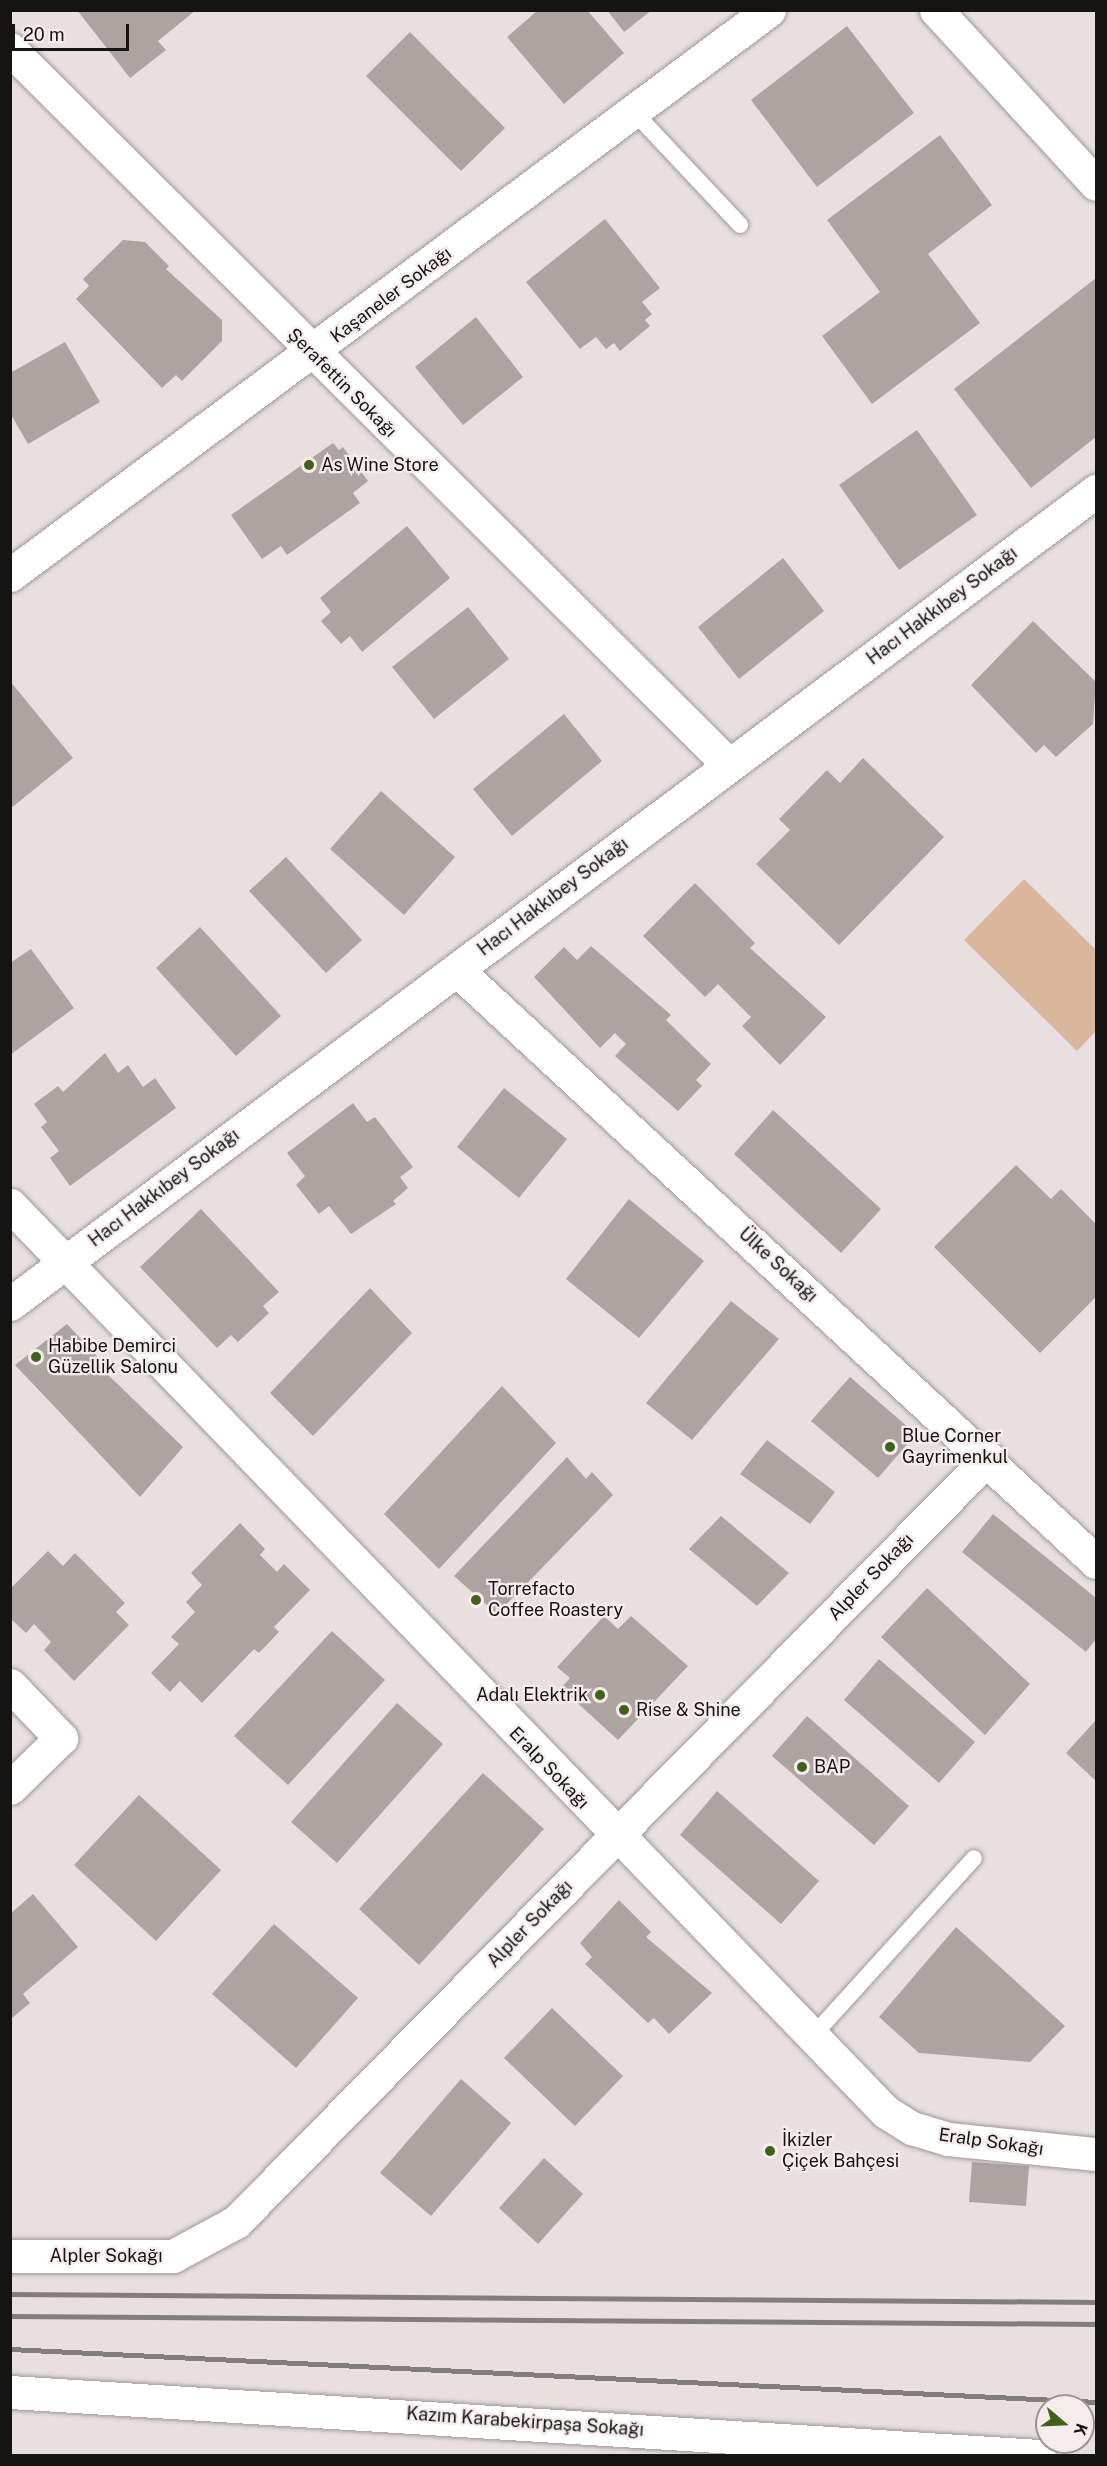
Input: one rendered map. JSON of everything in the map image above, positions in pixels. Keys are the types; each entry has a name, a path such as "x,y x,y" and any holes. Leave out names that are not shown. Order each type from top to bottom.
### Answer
{"street":[{"name":"Kaşaneler Sokağı","path":"10,575 312,354 769,10"},
{"path":"936,10 1096,184"},
{"name":"Şerafettin Sokağı","path":"10,49 312,354 729,765"},
{"name":"Hacı Hakkıbey Sokağı","path":"10,1304 1096,491"},
{"name":"Ülke Sokağı","path":"457,970 988,1458 1096,1562"},
{"name":"Eralp Sokağı","path":"10,1205 810,2039 886,2112 912,2128 977,2143 1096,2154"},
{"name":"Alpler Sokağı","path":"10,2256 162,2257 184,2253 225,2231 988,1458"},
{"path":"10,1685 61,1738 10,1788"},
{"name":"Kazım Karabekirpaşa Sokağı","path":"10,2392 1039,2456"}],"lane":[{"path":"634,112 740,225"},
{"path":"810,2039 974,1858"}],"shaded area":[{"path":"1024,879 1096,950 1096,1031 1077,1051 964,940"}],"building":[{"path":"77,10 196,10 158,41 166,50 130,78"},
{"path":"538,10 587,10 624,53 564,104 507,37"},
{"path":"607,10 652,10 624,32"},
{"path":"847,26 914,113 817,187 751,100"},
{"path":"410,32 505,128 461,171 366,76"},
{"path":"940,135 992,205 928,254 980,323 872,404 822,336 880,292 827,220"},
{"path":"605,219 660,288 642,302 652,314 645,320 650,326 620,351 614,343 606,349 596,337 580,349 526,282"},
{"path":"123,240 145,242 169,266 166,269 222,320 222,341 182,381 176,375 162,388 76,299 89,286 83,279"},
{"path":"1096,278 1096,437 1031,488 954,389"},
{"path":"476,317 523,377 463,425 415,367"},
{"path":"65,342 100,402 28,444 10,413 10,373"},
{"path":"917,430 977,515 899,570 839,485"},
{"path":"333,443 339,450 343,447 368,481 353,493 360,503 287,555 281,546 262,559 231,515"},
{"path":"407,526 450,578 362,652 350,636 341,644 321,621 331,612 320,598"},
{"path":"783,558 824,611 739,679 698,627"},
{"path":"468,607 509,659 434,719 392,667"},
{"path":"1033,621 1096,682 1093,724 1056,757 1044,745 1036,753 971,685"},
{"path":"10,681 73,758 10,809"},
{"path":"564,714 602,761 512,836 473,789"},
{"path":"863,758 944,837 839,945 756,864 790,830 779,819 827,770 840,783"},
{"path":"381,791 455,857 404,915 330,849"},
{"path":"286,857 362,940 326,973 249,891"},
{"path":"695,883 755,943 750,948 826,1017 780,1065 742,1026 751,1017 718,984 705,997 643,936"},
{"path":"200,927 281,1016 236,1056 156,968"},
{"path":"591,946 671,1015 666,1020 711,1064 696,1080 702,1086 678,1111 615,1056 626,1044 615,1033 600,1048 534,977 564,947 577,960"},
{"path":"31,949 74,1008 10,1055 10,963"},
{"path":"105,1053 118,1073 128,1065 143,1087 155,1078 176,1108 70,1186 50,1158 59,1151 41,1127 47,1122 34,1104 58,1086 63,1092"},
{"path":"504,1088 567,1139 519,1198 457,1147"},
{"path":"353,1103 367,1122 375,1117 413,1167 400,1177 408,1188 393,1201 396,1204 351,1234 329,1206 319,1214 296,1185 305,1176 287,1153"},
{"path":"773,1110 881,1209 841,1253 734,1154"},
{"path":"1016,1165 1051,1199 1061,1189 1096,1224 1096,1297 1040,1353 934,1247"},
{"path":"629,1199 704,1261 639,1338 566,1279"},
{"path":"201,1209 279,1292 263,1306 269,1313 238,1342 231,1335 217,1348 140,1267"},
{"path":"370,1288 412,1333 313,1436 270,1393"},
{"path":"731,1301 779,1339 692,1440 646,1403"},
{"path":"67,1324 108,1368 104,1371 183,1447 140,1497 15,1365"},
{"path":"850,1377 916,1434 878,1478 811,1421"},
{"path":"502,1386 556,1443 439,1569 384,1514"},
{"path":"767,1440 835,1492 810,1524 740,1474"},
{"path":"567,1457 586,1479 592,1472 613,1495 497,1614 454,1576"},
{"path":"993,1514 1096,1598 1096,1639 1086,1652 962,1552"},
{"path":"721,1516 789,1573 757,1606 689,1549"},
{"path":"240,1523 265,1549 260,1555 277,1572 284,1564 310,1590 274,1627 279,1632 259,1653 254,1649 202,1703 180,1681 170,1692 151,1673 179,1644 171,1637 195,1612 186,1602 202,1585 191,1573"},
{"path":"48,1551 63,1566 75,1553 125,1603 116,1612 129,1625 74,1681 44,1650 51,1642 34,1624 26,1633 10,1618 10,1589"},
{"path":"927,1588 1030,1684 985,1735 881,1637"},
{"path":"604,1616 618,1629 631,1616 688,1666 618,1740 561,1688 570,1678 557,1667"},
{"path":"332,1631 385,1680 288,1785 234,1736"},
{"path":"879,1659 975,1742 939,1783 844,1700"},
{"path":"397,1703 443,1744 337,1863 291,1822"},
{"path":"807,1716 909,1806 874,1845 772,1756"},
{"path":"1096,1720 1096,1781 1066,1753"},
{"path":"483,1773 544,1829 419,1965 359,1909"},
{"path":"717,1791 819,1881 781,1924 680,1835"},
{"path":"139,1795 221,1870 156,1941 74,1865"},
{"path":"33,1894 78,1947 23,1994 30,2003 12,2018 10,1914"},
{"path":"619,1900 651,1932 646,1937 712,1993 669,2034 654,2018 648,2023 585,1964 592,1957 580,1943"},
{"path":"274,1924 358,1998 296,2068 212,1994"},
{"path":"956,1927 1065,2026 1030,2062 919,2053 879,2017"},
{"path":"552,2008 623,2076 575,2126 504,2058"},
{"path":"461,2079 511,2123 431,2216 380,2173"},
{"path":"544,2158 583,2194 538,2244 499,2208"},
{"path":"972,2162 1029,2166 1026,2206 969,2202"}],"railway":[{"path":"10,2294 1096,2302"},
{"path":"10,2316 1096,2324"},
{"path":"10,2349 1096,2402"}],"place":[{"name":"As Wine Store","path":"309,465"},
{"name":"Habibe Demirci Güzellik Salonu","path":"36,1357"},
{"name":"Blue Corner Gayrimenkul","path":"890,1447"},
{"name":"Torrefacto Coffee Roastery","path":"476,1600"},
{"name":"Adalı Elektrik","path":"600,1695"},
{"name":"Rise & Shine","path":"624,1710"},
{"name":"BAP","path":"802,1767"},
{"name":"İkizler Çiçek Bahçesi","path":"770,2151"}]}
